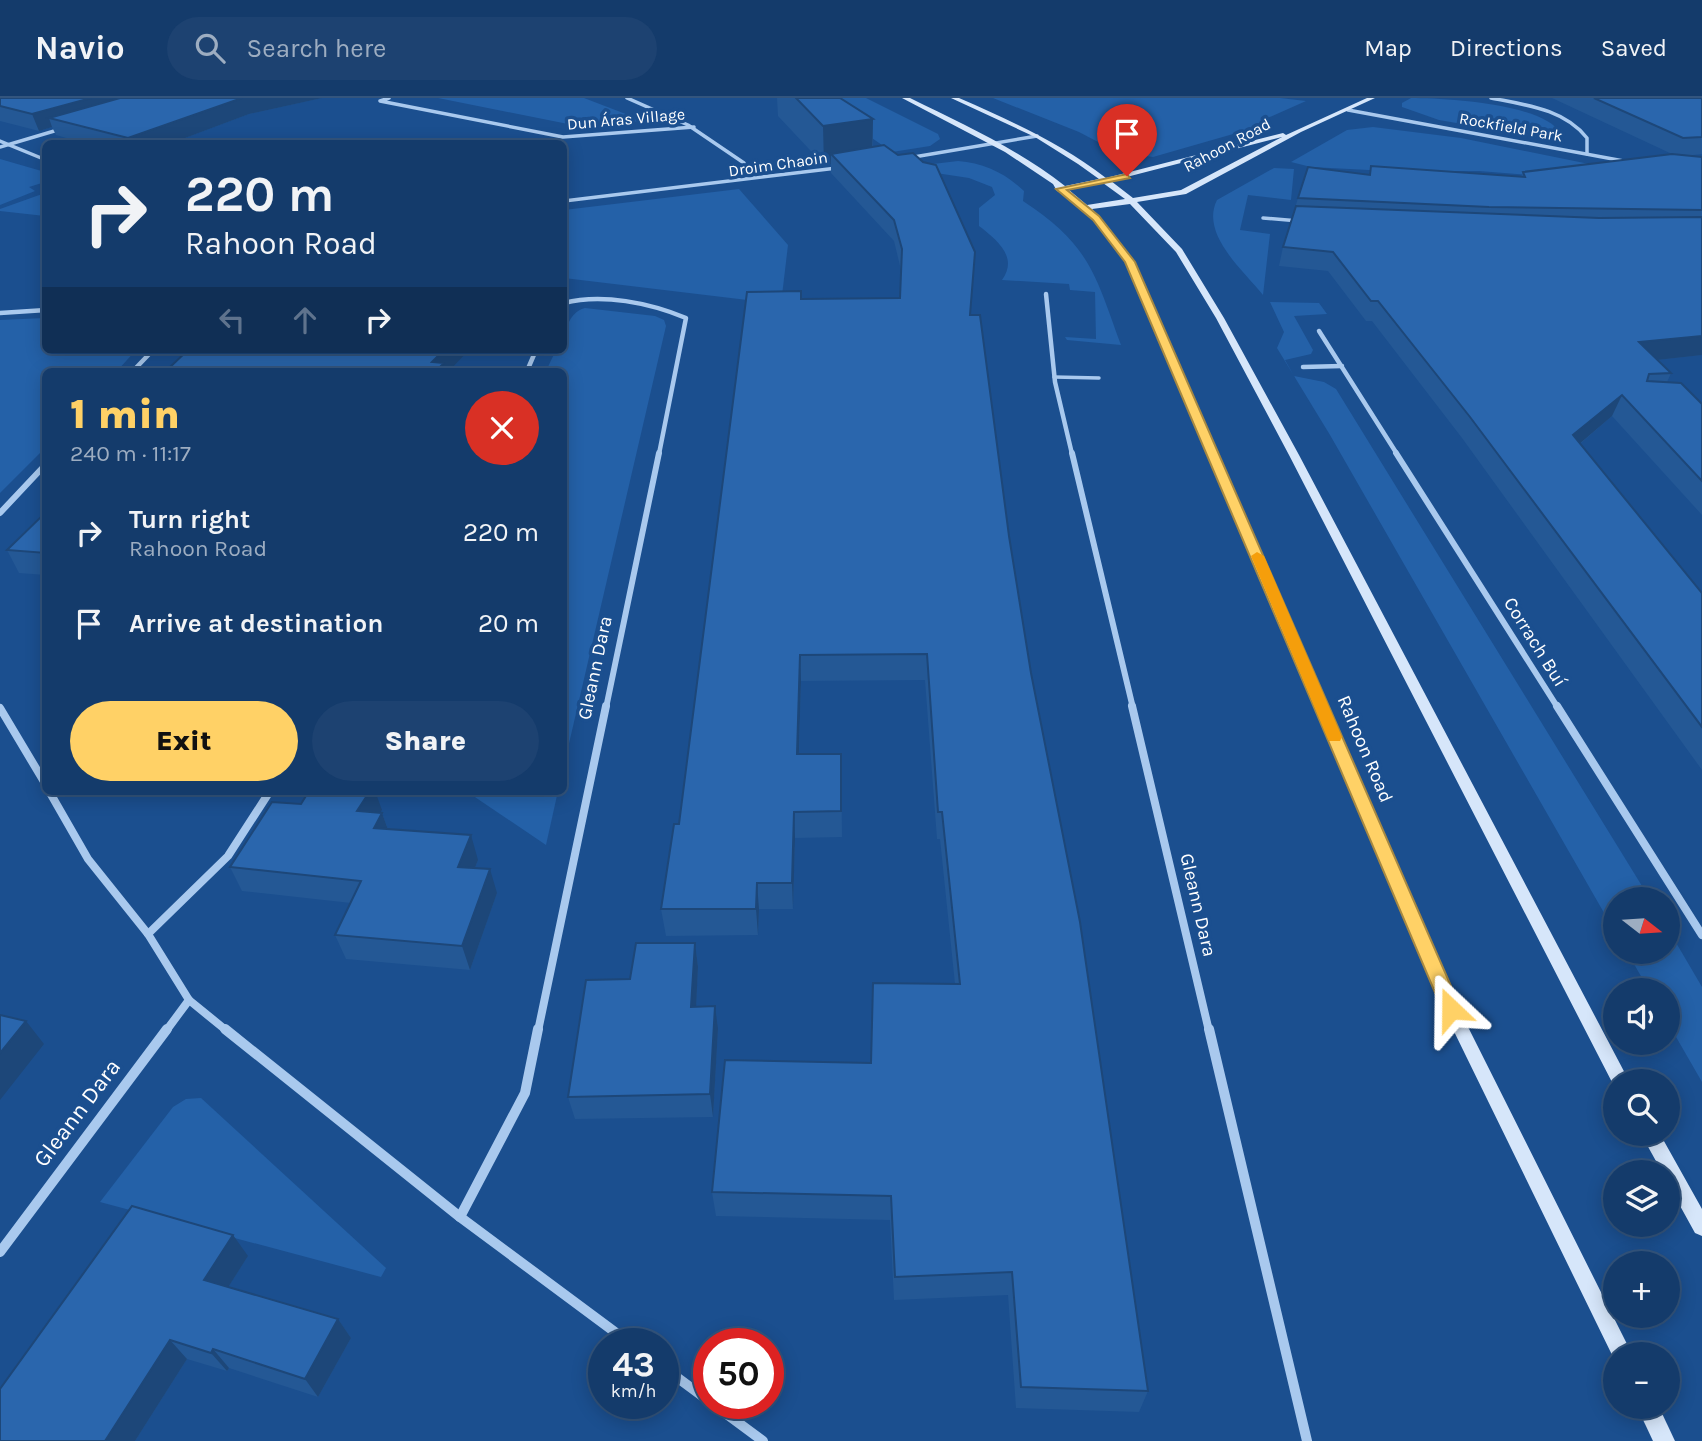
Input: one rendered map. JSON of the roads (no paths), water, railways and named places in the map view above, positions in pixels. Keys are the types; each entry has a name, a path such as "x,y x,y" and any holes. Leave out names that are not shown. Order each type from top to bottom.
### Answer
{"main road":[{"path":"905,98 994,144 1086,208"},
{"path":"954,98 1037,136 1108,181 1133,202 1179,251 1220,318 1294,455 1614,1069"},
{"name":"Rahoon Road","path":"1086,208 1183,192 1298,131 1372,98"},
{"name":"Rahoon Road","path":"1060,189 1108,181 1234,145 1298,131"},
{"name":"Rahoon Road","path":"1086,208 1130,262 1451,1009 1616,1342"},
{"path":"1657,1146 1702,1227"},
{"path":"1654,1419 1664,1441"}],"street":[{"name":"Dun Áras Village","path":"389,98 380,101 563,137 694,127"},
{"name":"Dun Áras Village","path":"627,98 674,116 694,127"},
{"name":"Rockfield Park","path":"1491,98 1535,109 1574,124 1587,138 1587,154"},
{"name":"Rockfield Park","path":"1348,110 1640,164"},
{"path":"0,147 69,127"},
{"path":"694,127 715,138 744,163"},
{"path":"904,158 1037,136"},
{"path":"0,141 42,158"},
{"name":"Droim Chaoin","path":"567,201 848,167"},
{"path":"1263,218 1305,221"},
{"name":"Gleann Dara","path":"1046,294 1054,377 1307,1441"},
{"name":"Gleann Dara","path":"460,1217 525,1093 685,329 686,318 674,312 598,301 567,303"},
{"path":"0,313 42,310"},
{"name":"Corrach Buí","path":"1319,331 1702,935"},
{"path":"136,368 149,354"},
{"path":"1303,368 1342,366"},
{"path":"0,513 42,468"},
{"path":"0,708 42,778"},
{"path":"51,795 88,859 148,934 188,1000 460,1217 609,1328"},
{"path":"148,934 228,856 267,795"},
{"name":"Gleann Dara","path":"0,1252 188,1000"},
{"path":"734,1419 764,1441"}],"lane":[{"path":"1054,377 1099,378"}]}
